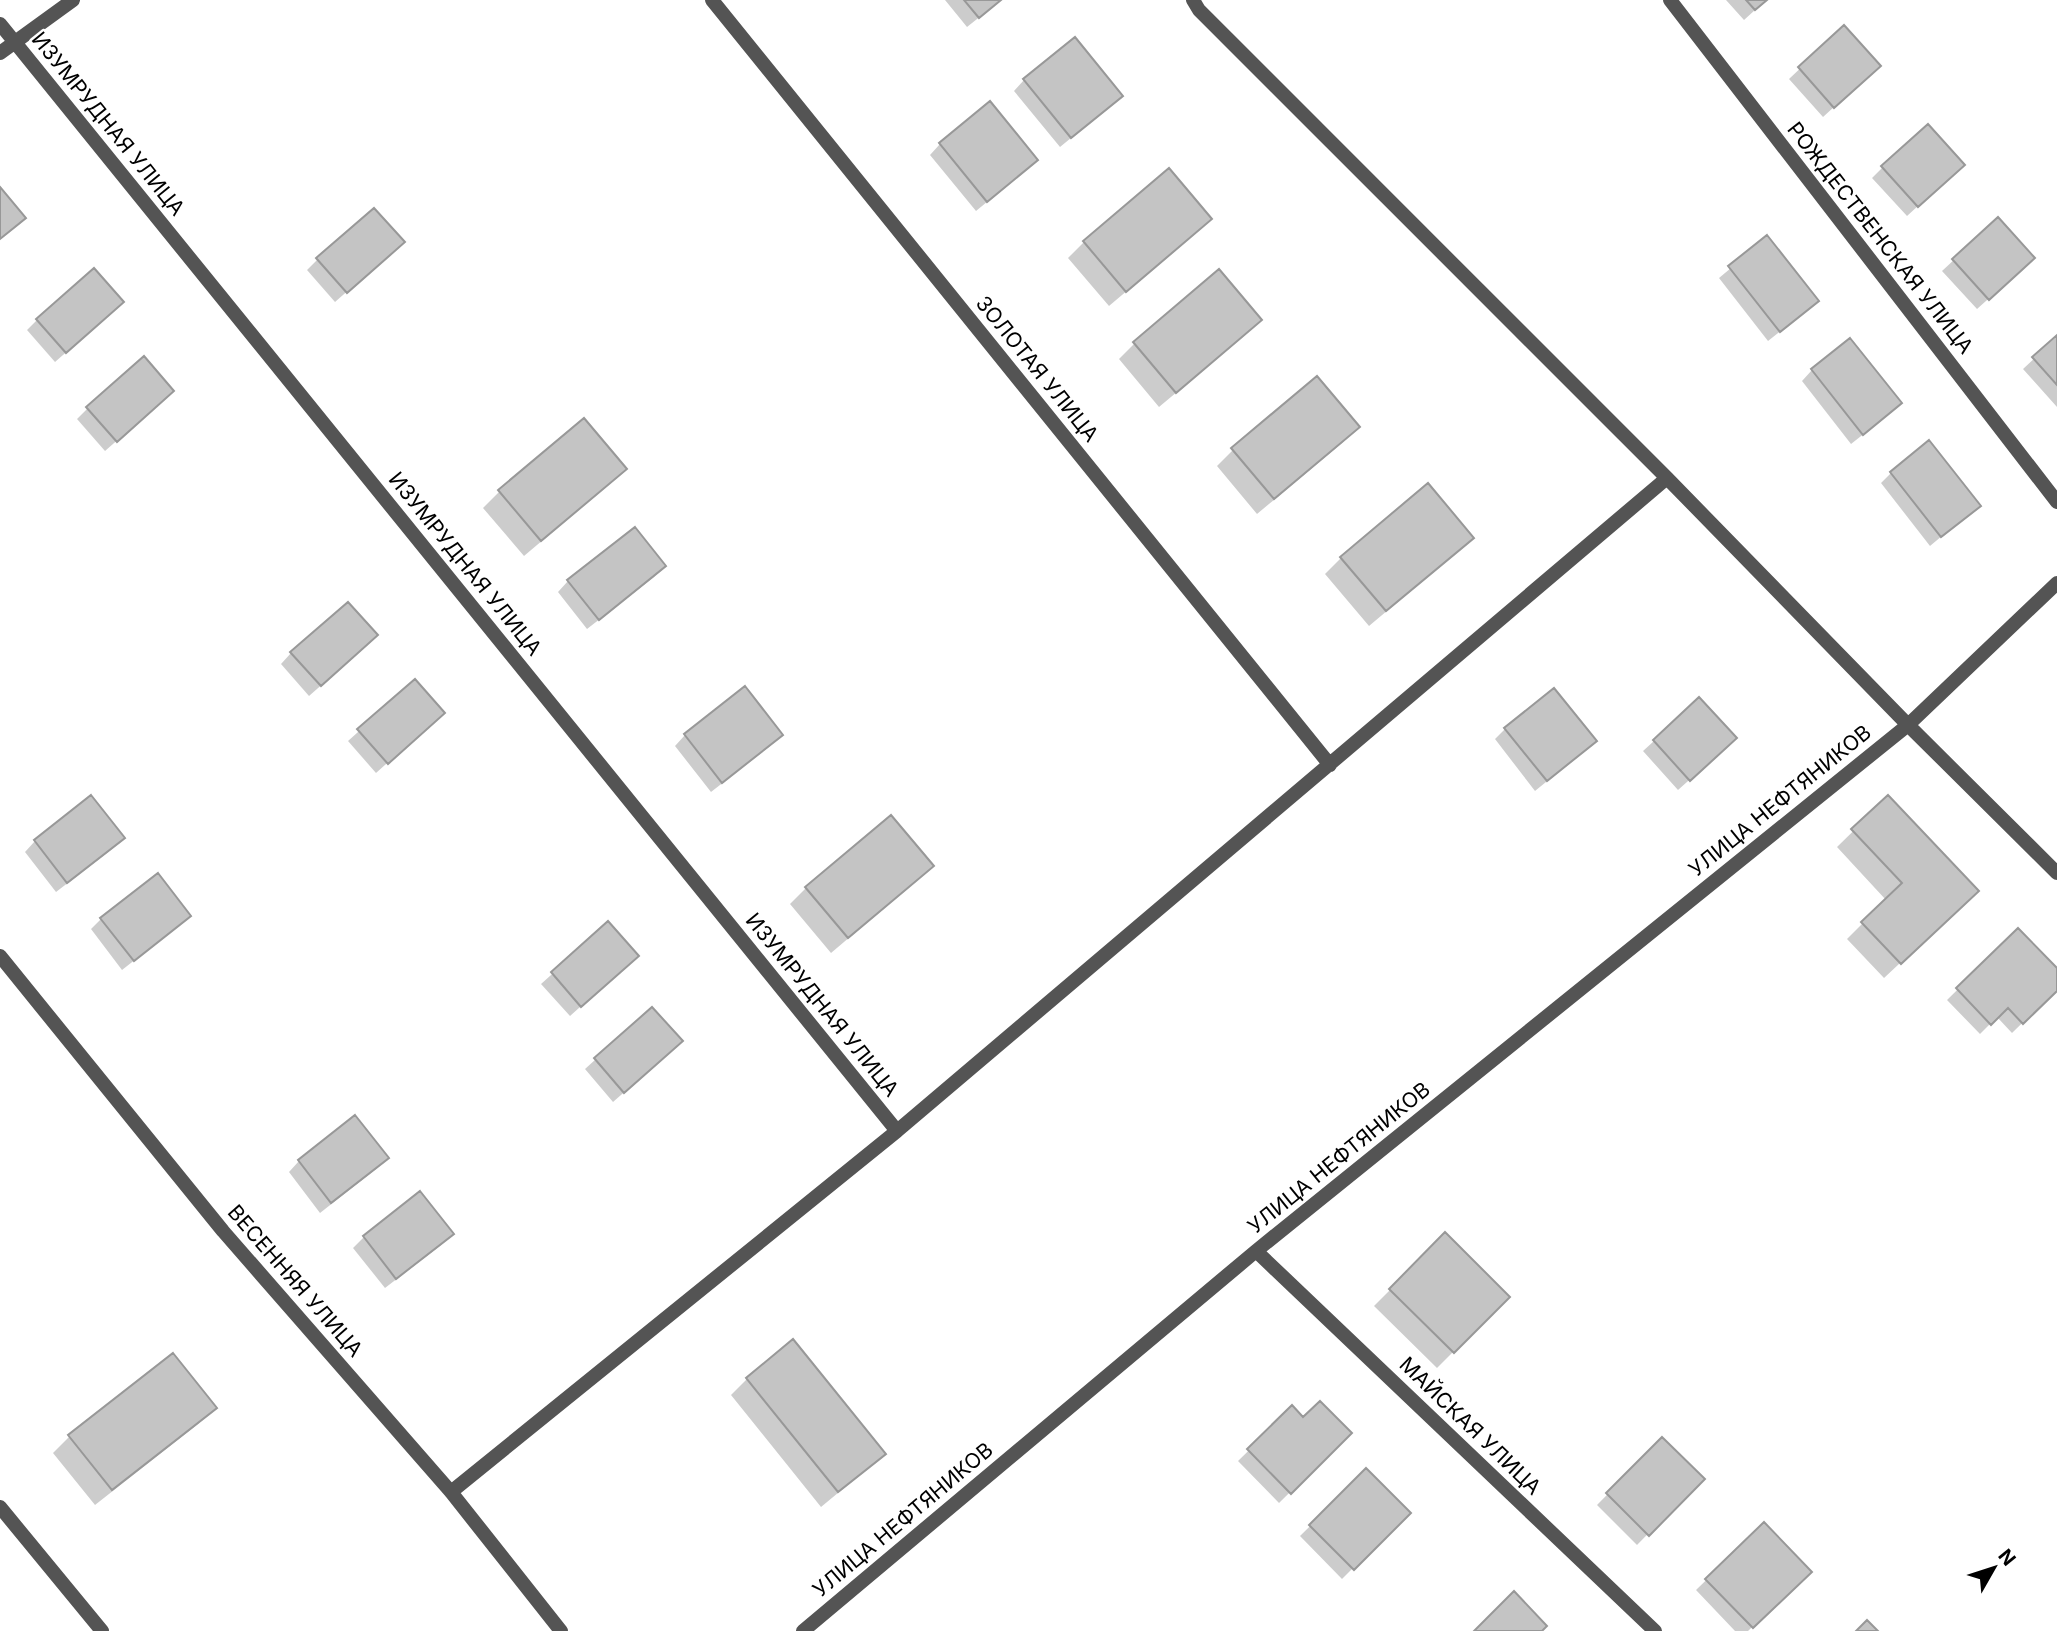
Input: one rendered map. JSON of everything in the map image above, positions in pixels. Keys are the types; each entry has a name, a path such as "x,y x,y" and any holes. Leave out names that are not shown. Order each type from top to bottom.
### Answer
{"street":[{"path":"0,52 73,0"},
{"name":"ЗОЛОТАЯ УЛИЦА","path":"712,0 1330,765"},
{"path":"1193,0 2057,873"},
{"name":"РОЖДЕСТВЕНСКАЯ УЛИЦА","path":"1670,0 2057,502"},
{"name":"ИЗУМРУДНАЯ УЛИЦА","path":"0,24 897,1131"},
{"path":"451,1492 897,1131 1667,478"},
{"path":"1908,725 2057,583"},
{"name":"УЛИЦА НЕФТЯНИКОВ","path":"803,1631 1256,1251 1908,725"},
{"name":"ВЕСЕННЯЯ УЛИЦА","path":"0,956 223,1231 451,1492 561,1631"},
{"name":"МАЙСКАЯ УЛИЦА","path":"1256,1251 1656,1631"},
{"path":"0,1507 102,1631"}],"building":[{"path":"964,0 1001,0 979,18"},
{"path":"1746,0 1767,0 1755,10"},
{"path":"1844,25 1881,66 1834,108 1798,67"},
{"path":"1075,37 1123,96 1071,138 1023,79"},
{"path":"990,101 1038,160 987,202 939,143"},
{"path":"1928,124 1965,165 1918,207 1881,166"},
{"path":"1169,168 1212,219 1126,292 1083,241"},
{"path":"0,187 26,218 0,239"},
{"path":"374,208 405,242 347,293 316,258"},
{"path":"1998,217 2035,258 1989,300 1952,259"},
{"path":"1767,235 1819,301 1780,332 1728,266"},
{"path":"94,268 124,302 66,353 36,319"},
{"path":"1219,269 1262,320 1176,393 1133,342"},
{"path":"2057,335 2057,385 2032,357"},
{"path":"1850,338 1902,403 1863,435 1811,369"},
{"path":"144,356 174,391 117,442 86,407"},
{"path":"1317,376 1360,427 1274,499 1231,448"},
{"path":"584,418 627,469 541,541 498,490"},
{"path":"1929,440 1981,506 1941,537 1890,472"},
{"path":"1428,483 1474,538 1386,611 1340,557"},
{"path":"635,527 666,566 599,620 567,580"},
{"path":"348,602 378,635 321,686 290,652"},
{"path":"415,679 445,713 388,764 357,729"},
{"path":"745,686 783,735 722,783 684,734"},
{"path":"1554,688 1597,741 1547,781 1504,728"},
{"path":"1699,697 1737,738 1690,781 1653,740"},
{"path":"91,795 125,838 67,883 34,840"},
{"path":"1888,795 1979,891 1901,964 1861,922 1902,883 1851,829"},
{"path":"891,815 934,866 848,938 805,887"},
{"path":"158,873 191,916 134,961 100,918"},
{"path":"608,921 639,956 581,1007 551,972"},
{"path":"2018,928 2057,968 2057,991 2023,1024 2008,1008 1991,1025 1956,988"},
{"path":"652,1007 683,1041 624,1093 594,1058"},
{"path":"355,1115 389,1158 331,1203 298,1160"},
{"path":"420,1191 454,1234 396,1279 363,1236"},
{"path":"1445,1232 1510,1297 1454,1353 1389,1289"},
{"path":"793,1339 886,1454 838,1492 746,1378"},
{"path":"173,1353 217,1408 112,1490 68,1435"},
{"path":"1320,1401 1352,1433 1291,1494 1247,1449 1292,1405 1303,1417"},
{"path":"1662,1437 1705,1479 1649,1536 1606,1493"},
{"path":"1366,1468 1411,1513 1354,1570 1309,1525"},
{"path":"1764,1522 1812,1572 1753,1628 1705,1579"},
{"path":"1514,1591 1547,1626 1542,1631 1474,1631"},
{"path":"1867,1620 1878,1631 1856,1631"}]}
